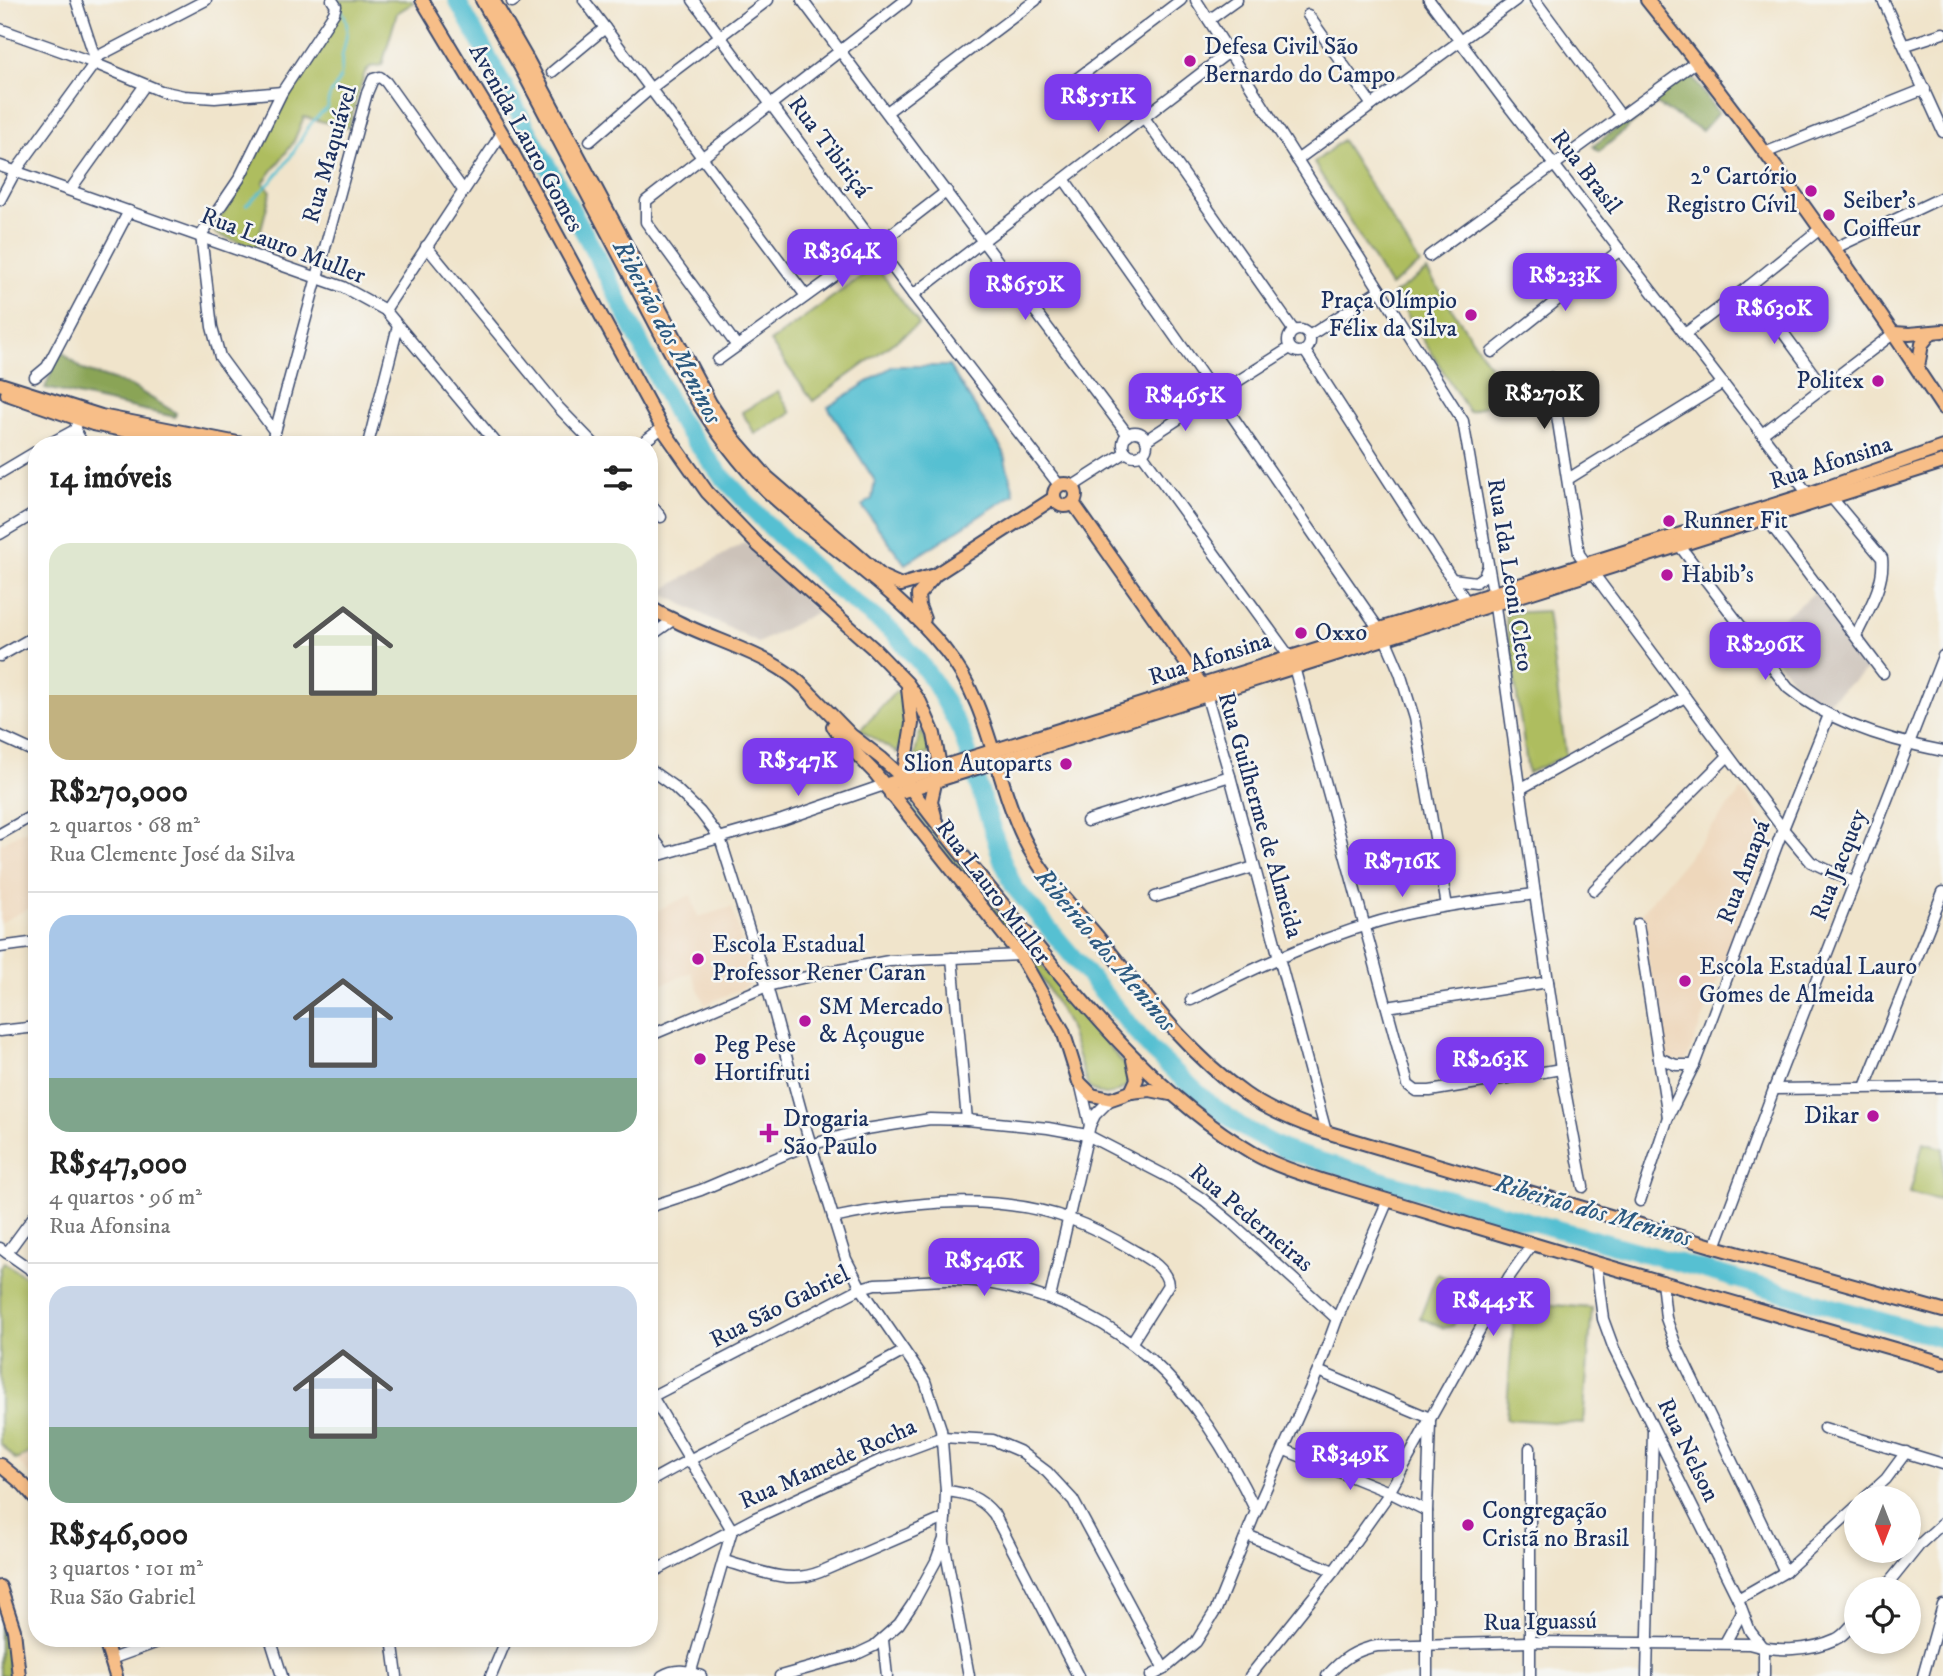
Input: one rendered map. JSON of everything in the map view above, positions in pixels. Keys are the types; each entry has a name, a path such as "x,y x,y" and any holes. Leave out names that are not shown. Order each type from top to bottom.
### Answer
{"main road":[{"name":"Avenida Lauro Gomes","path":"422,0 502,133 662,428 707,492 758,545 874,649 908,683 920,702 934,734 938,773 932,801 937,823"},
{"name":"Avenida Lauro Gomes","path":"482,0 520,66 691,391 714,429 736,458 768,492 889,591 929,630 951,657 965,680 990,757 1014,816 1046,876 1175,1031 1216,1072 1246,1095 1276,1112 1326,1132 1943,1311"},
{"name":"Avenida Lauro Gomes","path":"494,0 699,386 734,439 777,487 883,577 901,585 935,575"},
{"path":"1647,0 1768,152 1918,367 1943,408"},
{"path":"1894,332 1937,332"},
{"path":"1918,367 1922,344 1937,332"},
{"path":"0,384 101,416 202,436"},
{"path":"0,392 76,424 93,424 152,436"},
{"name":"Rua Afonsina","path":"1588,568 1679,545 1766,517 1943,447"},
{"name":"Rua Afonsina","path":"888,790 1811,498 1831,497 1943,462"},
{"path":"1065,483 1073,486 1077,496 1073,503 1063,506 1054,498 1055,489 1065,483"},
{"path":"935,575 1054,498"},
{"name":"Rua Guilherme de Almeida","path":"1073,503 1204,689"},
{"name":"Avenida Lauro Gomes","path":"929,630 919,606 918,595 935,575"},
{"name":"Rua Afonsina","path":"1381,633 1466,601 1494,598"},
{"name":"Rua Lauro Muller","path":"658,611 778,667 805,686 841,738 888,790 1020,955 1063,1031 1080,1082"},
{"path":"906,783 912,724 908,683"},
{"name":"Rua Lauro Muller","path":"813,696 851,735 881,758 906,783 1041,951 1130,1054 1174,1096"},
{"path":"1130,1054 1137,1073 1131,1092"},
{"path":"1080,1082 1092,1095 1111,1099 1131,1092 1150,1090 1174,1096 1254,1154 1299,1173 1596,1263 1943,1363"},
{"path":"0,1465 28,1490"},
{"path":"0,1587 14,1630 19,1676"},
{"path":"107,1647 116,1676"}],"street":[{"path":"76,0 93,61"},
{"path":"0,200 15,172 93,61 206,0"},
{"path":"584,0 806,296"},
{"name":"Rua Tibiriçá","path":"693,0 876,246 1059,485"},
{"path":"590,141 650,89 768,0"},
{"path":"802,0 1128,435"},
{"path":"737,346 646,222 646,201 906,0"},
{"path":"887,112 1036,0"},
{"path":"1062,90 1181,0"},
{"name":"Rua Ida Leoni Cleto","path":"1196,0 1463,421 1494,598 1561,1069 1583,1187"},
{"path":"1209,20 1237,0"},
{"name":"Rua Brasil","path":"1429,0 1811,498"},
{"path":"1297,160 1516,0"},
{"path":"1535,0 1621,116"},
{"path":"1883,0 1906,45 1943,132"},
{"path":"275,432 220,358 212,327 201,235 239,179 282,92 333,16 334,3"},
{"path":"1308,15 1372,105"},
{"path":"0,29 93,61 145,85 184,96 215,98 282,92"},
{"path":"552,72 605,29"},
{"path":"1906,45 1943,33"},
{"path":"913,295 1230,51"},
{"path":"1429,256 1697,61"},
{"name":"Rua Maquiável","path":"273,436 367,93 375,77 382,78 393,90 463,190"},
{"path":"1119,82 1294,331"},
{"path":"70,190 145,85"},
{"path":"1768,152 1925,89"},
{"path":"385,310 502,133"},
{"name":"Rua Lauro Muller","path":"0,166 343,287 385,310 490,436"},
{"path":"1064,179 1209,385"},
{"path":"718,360 947,191"},
{"path":"1835,248 1943,197"},
{"path":"35,377 47,367 129,211"},
{"path":"1686,333 1820,229"},
{"path":"426,246 559,408 586,436"},
{"path":"1492,352 1620,250"},
{"path":"1749,286 1823,387"},
{"path":"1309,336 1380,290"},
{"path":"370,436 398,327"},
{"path":"1294,331 1304,331 1309,336 1310,344 1305,351 1298,352 1290,348 1288,340 1294,331"},
{"path":"1762,434 1894,332"},
{"path":"1227,388 1290,348"},
{"path":"1305,351 1466,601"},
{"path":"1551,378 1579,554 1783,829 1811,862 1855,883"},
{"path":"1220,383 1227,388 1229,395 1224,404 1216,407 1206,401 1204,395 1209,385 1220,383"},
{"path":"1568,480 1723,383"},
{"path":"1146,439 1206,401"},
{"path":"1224,404 1381,633 1400,673 1414,718 1447,906"},
{"path":"60,436 76,424 80,436"},
{"path":"652,436 662,428"},
{"path":"1138,433 1146,439 1147,446 1142,454 1132,456 1126,452 1124,441 1128,435 1138,433"},
{"path":"1073,486 1126,452"},
{"path":"1142,454 1291,661 1408,1085 1416,1091 1561,1069"},
{"path":"0,472 28,456"},
{"path":"1831,497 1882,558 1881,581 1856,636"},
{"path":"658,513 661,517"},
{"path":"0,534 28,517"},
{"path":"1766,517 1883,673"},
{"path":"1679,545 1788,688 1829,715 1909,744 1943,751"},
{"path":"1452,579 1476,582 1484,576 1489,565"},
{"path":"658,631 673,620"},
{"path":"0,656 28,640"},
{"name":"Rua Jacquey","path":"1715,1247 1943,656"},
{"name":"Rua Guilherme de Almeida","path":"1204,689 1326,1132"},
{"path":"1520,789 1685,697"},
{"name":"Rua Amapá","path":"1640,1201 1668,1117 1694,1065 1829,715"},
{"path":"0,736 28,749"},
{"path":"1594,890 1728,756"},
{"path":"658,775 700,813 720,838 767,986 846,1259 861,1288 919,1371 938,1415 946,1491 944,1539 969,1676"},
{"path":"1087,821 1230,776"},
{"name":"Rua Afonsina","path":"658,855 888,790"},
{"path":"0,834 28,818"},
{"path":"658,844 665,853"},
{"path":"1155,897 1254,867"},
{"path":"1191,1000 1279,958 1364,926 1447,906 1535,894"},
{"path":"1865,1087 1942,895"},
{"path":"1638,924 1668,1117"},
{"path":"0,947 28,943"},
{"path":"658,1032 767,986 879,963 1020,955"},
{"path":"952,958 967,1120"},
{"path":"1387,1007 1548,982"},
{"path":"0,1031 28,1028"},
{"path":"1658,1058 1676,1065 1694,1065"},
{"path":"1080,1082 1088,1130"},
{"path":"1774,1089 1943,1087"},
{"path":"1050,1298 1088,1130 1096,1115 1111,1099"},
{"name":"Rua Pederneiras","path":"658,1204 701,1190 811,1144 866,1129 930,1119 1088,1130 1204,1200 1337,1319"},
{"path":"1151,1676 1164,1669 1196,1642 1208,1625 1285,1450 1388,1200"},
{"path":"833,1218 872,1210 951,1203 1000,1204 1035,1209 1107,1234 1163,1270 1168,1278 1168,1285 1132,1342"},
{"path":"28,1222 4,1250 28,1267"},
{"path":"1250,1676 1334,1572 1389,1492 1509,1277 1533,1243"},
{"name":"Rua Nelson","path":"1596,1263 1607,1332 1738,1600 1750,1631 1764,1648"},
{"name":"Rua São Gabriel","path":"658,1391 861,1288 875,1284 968,1281 1050,1298 1104,1324 1132,1342 1159,1366 1204,1421 1233,1465 1256,1511"},
{"path":"1662,1281 1666,1318 1675,1343 1786,1572"},
{"path":"658,1477 828,1393 905,1351"},
{"path":"1318,1371 1430,1418"},
{"path":"658,1408 732,1530 691,1671"},
{"path":"1427,1676 1430,1418"},
{"path":"1647,1676 1653,1426"},
{"path":"1824,1428 1943,1464"},
{"name":"Rua Mamede Rocha","path":"658,1569 845,1475 942,1437 957,1436 1004,1443 1019,1451 1062,1487 1073,1500 1164,1669"},
{"path":"1530,1448 1530,1676"},
{"path":"1285,1450 1389,1492 1427,1511"},
{"path":"1878,1486 1906,1452"},
{"path":"946,1491 970,1494 994,1514 1078,1676"},
{"path":"725,1561 780,1577 799,1579 945,1518"},
{"path":"1738,1600 1786,1572 1844,1518"},
{"path":"1894,1577 1921,1543 1943,1523"},
{"path":"1247,1535 1334,1572"},
{"path":"780,1676 855,1655 883,1640 899,1624 912,1605 936,1561 944,1539"},
{"path":"1923,1676 1943,1605"},
{"path":"1725,1643 1742,1612"},
{"name":"Rua Iguassú","path":"1327,1676 1342,1660 1363,1648 1530,1642 1725,1643 1764,1648 1801,1648 1839,1639 1844,1634"},
{"path":"883,1640 887,1676"},
{"path":"111,1659 144,1647"},
{"path":"273,1647 282,1676"},
{"path":"393,1647 397,1676"},
{"path":"491,1676 503,1647"},
{"path":"1763,1676 1764,1648"},
{"path":"662,1676 679,1670 691,1671 701,1676"}],"shaded area":[{"path":"745,542 817,612 758,643 659,592"},
{"path":"1817,591 1874,664 1826,703 1798,688 1759,636"},
{"name":"Escola Estadual Lauro Gomes de Almeida","path":"1742,790 1775,834 1686,1062 1669,1059 1664,1055 1662,1047 1641,914"},
{"path":"28,829 28,909 0,923 0,844"},
{"name":"Escola Estadual Professor Rener Caran","path":"691,895 698,917 732,907 752,978 749,985 705,1005 691,972 658,986 658,910"},
{"path":"28,1454 28,1473 16,1460"}],"green space":[{"path":"337,0 411,0 413,3 397,13 382,65 370,67 365,72 348,128 304,117 293,143 263,183 271,191 256,248 216,234 212,229 232,201 285,102 338,17 340,4"},
{"path":"1690,74 1718,113 1702,131 1656,104 1599,152 1593,146"},
{"path":"1342,140 1420,264 1390,286 1314,163"},
{"path":"876,266 919,324 813,401 770,342"},
{"path":"1427,271 1510,396 1469,412 1394,294"},
{"path":"60,350 83,370 131,386 176,413 175,417 45,388"},
{"path":"778,391 791,413 755,434 742,412"},
{"path":"1547,611 1566,756 1528,773 1505,613"},
{"path":"896,691 904,705 906,721 897,753 860,730"},
{"path":"922,731 931,753 914,758 920,732"},
{"path":"902,791 1000,915 1132,1074 1125,1087 1104,1094 1088,1087 1068,1025 1048,989 1026,956 900,796"},
{"path":"1923,1143 1943,1148 1943,1186 1939,1200 1910,1193"},
{"path":"4,1262 28,1279 28,1454 16,1460 0,1443 0,1268"},
{"path":"1437,1274 1459,1283 1467,1294 1453,1326 1444,1328 1420,1318"},
{"path":"1515,1302 1592,1308 1583,1424 1506,1419"},
{"path":"0,1623 8,1652 9,1676 0,1676"}],"water":[{"path":"893,366 949,366 1004,452 1014,494 905,564 862,506 872,499 875,481 828,407"}],"waterway":[{"name":"Ribeirão dos Meninos","path":"457,0 600,262 677,417 719,473 767,524 828,582 893,632 921,664 961,731 1002,860 1014,887 1152,1051 1209,1103 1245,1129 1285,1150 1391,1183 1943,1339"},
{"path":"246,205 276,176 310,125 328,108 330,96 341,75 346,37 346,18 339,7"}],"place":[{"name":"Defesa Civil São Bernardo do Campo","path":"1190,61"},
{"name":"2º Cartório Registro Cívil","path":"1811,191"},
{"name":"Seiber's Coiffeur","path":"1829,215"},
{"name":"Praça Olímpio Félix da Silva","path":"1471,315"},
{"name":"Politex","path":"1878,381"},
{"name":"Runner Fit","path":"1669,521"},
{"name":"Habib's","path":"1667,575"},
{"name":"Oxxo","path":"1301,633"},
{"name":"Slion Autoparts","path":"1066,764"},
{"name":"Escola Estadual Professor Rener Caran","path":"698,959"},
{"name":"Escola Estadual Lauro Gomes de Almeida","path":"1685,981"},
{"name":"SM Mercado & Açougue","path":"805,1021"},
{"name":"Peg Pese Hortifruti","path":"700,1059"},
{"name":"Dikar","path":"1873,1116"},
{"name":"Drogaria São Paulo","path":"769,1133"},
{"name":"Congregação Cristã no Brasil","path":"1468,1525"}]}
